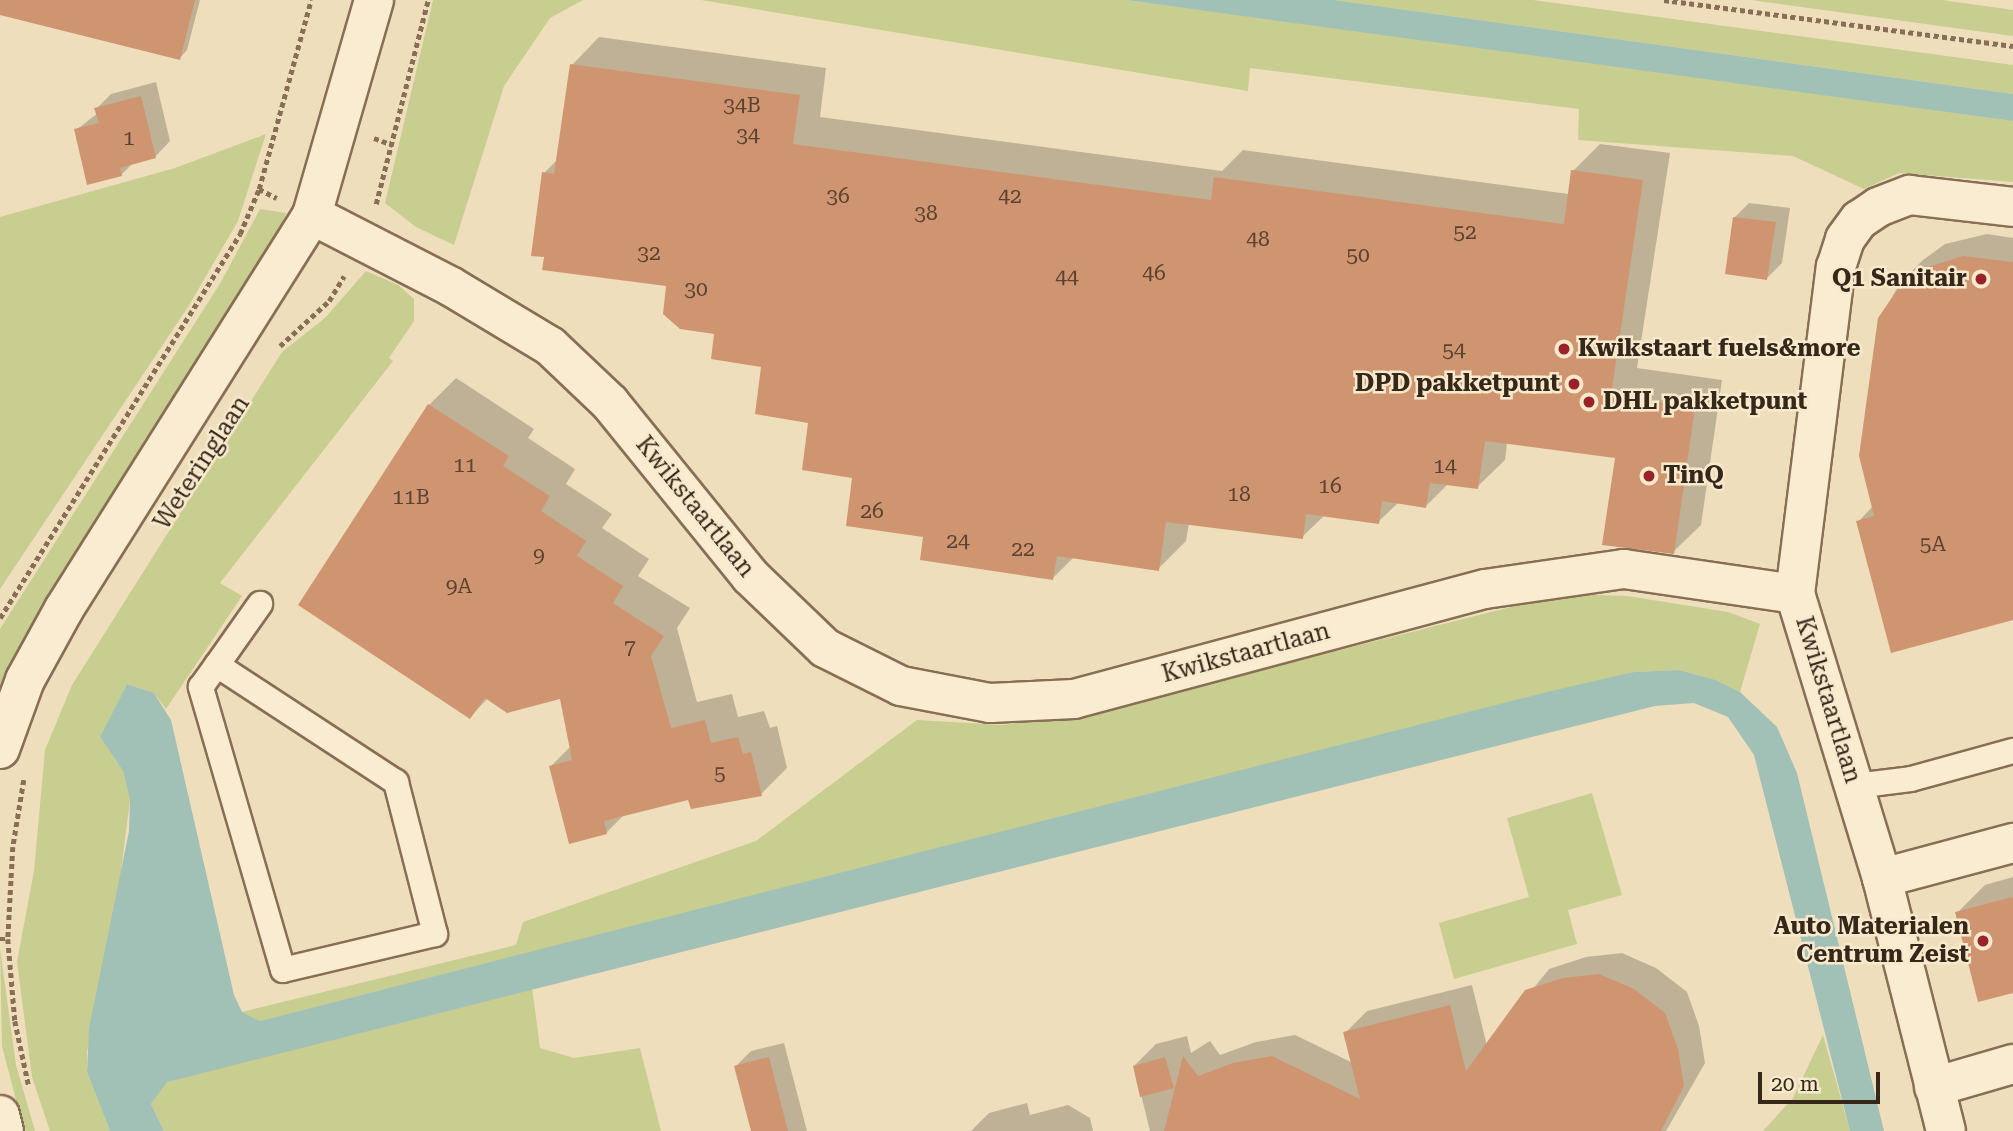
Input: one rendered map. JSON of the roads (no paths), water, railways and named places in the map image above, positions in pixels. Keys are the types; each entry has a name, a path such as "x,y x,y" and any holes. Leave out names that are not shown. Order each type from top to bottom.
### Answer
{"street":[{"name":"Weteringlaan","path":"13,762 25,680 64,609 312,215 374,0"},
{"path":"1795,594 1836,267 1845,239 1859,220 1878,207 1910,195 2013,207"},
{"name":"Kwikstaartlaan","path":"312,215 362,244 450,286 550,346 610,403 750,576 825,648 901,686 990,703 1074,699 1485,589 1624,569 1795,594 1855,786 1917,1002 1946,1131"},
{"path":"1882,878 2013,843"},
{"path":"1934,1087 2013,1064"},
{"path":"4,1131 16,1105"}],"lane":[{"path":"217,664 396,782 435,934 283,970 201,687 217,664 260,604"},
{"path":"1855,786 1911,779 2013,751"}],"water":[{"path":"1126,0 1334,0 2013,94 2013,121"},
{"path":"1679,670 1716,680 1740,692 1777,727 1797,773 1884,1131 1850,1131 1754,755 1728,717 1694,703 1655,706 167,1082 151,1104 164,1131 110,1131 87,1072 89,1029 129,831 130,800 123,771 100,737 127,684 154,693 171,720 234,995 242,1012 260,1021 1547,692 1634,672"}],"place":[{"name":"Q1 Sanitair","path":"1981,279"},
{"name":"Kwikstaart fuels&more","path":"1564,349"},
{"name":"DPD pakketpunt","path":"1574,384"},
{"name":"DHL pakketpunt","path":"1589,402"},
{"name":"TinQ","path":"1649,476"},
{"name":"Auto Materialen Centrum Zeist","path":"1983,941"}]}
